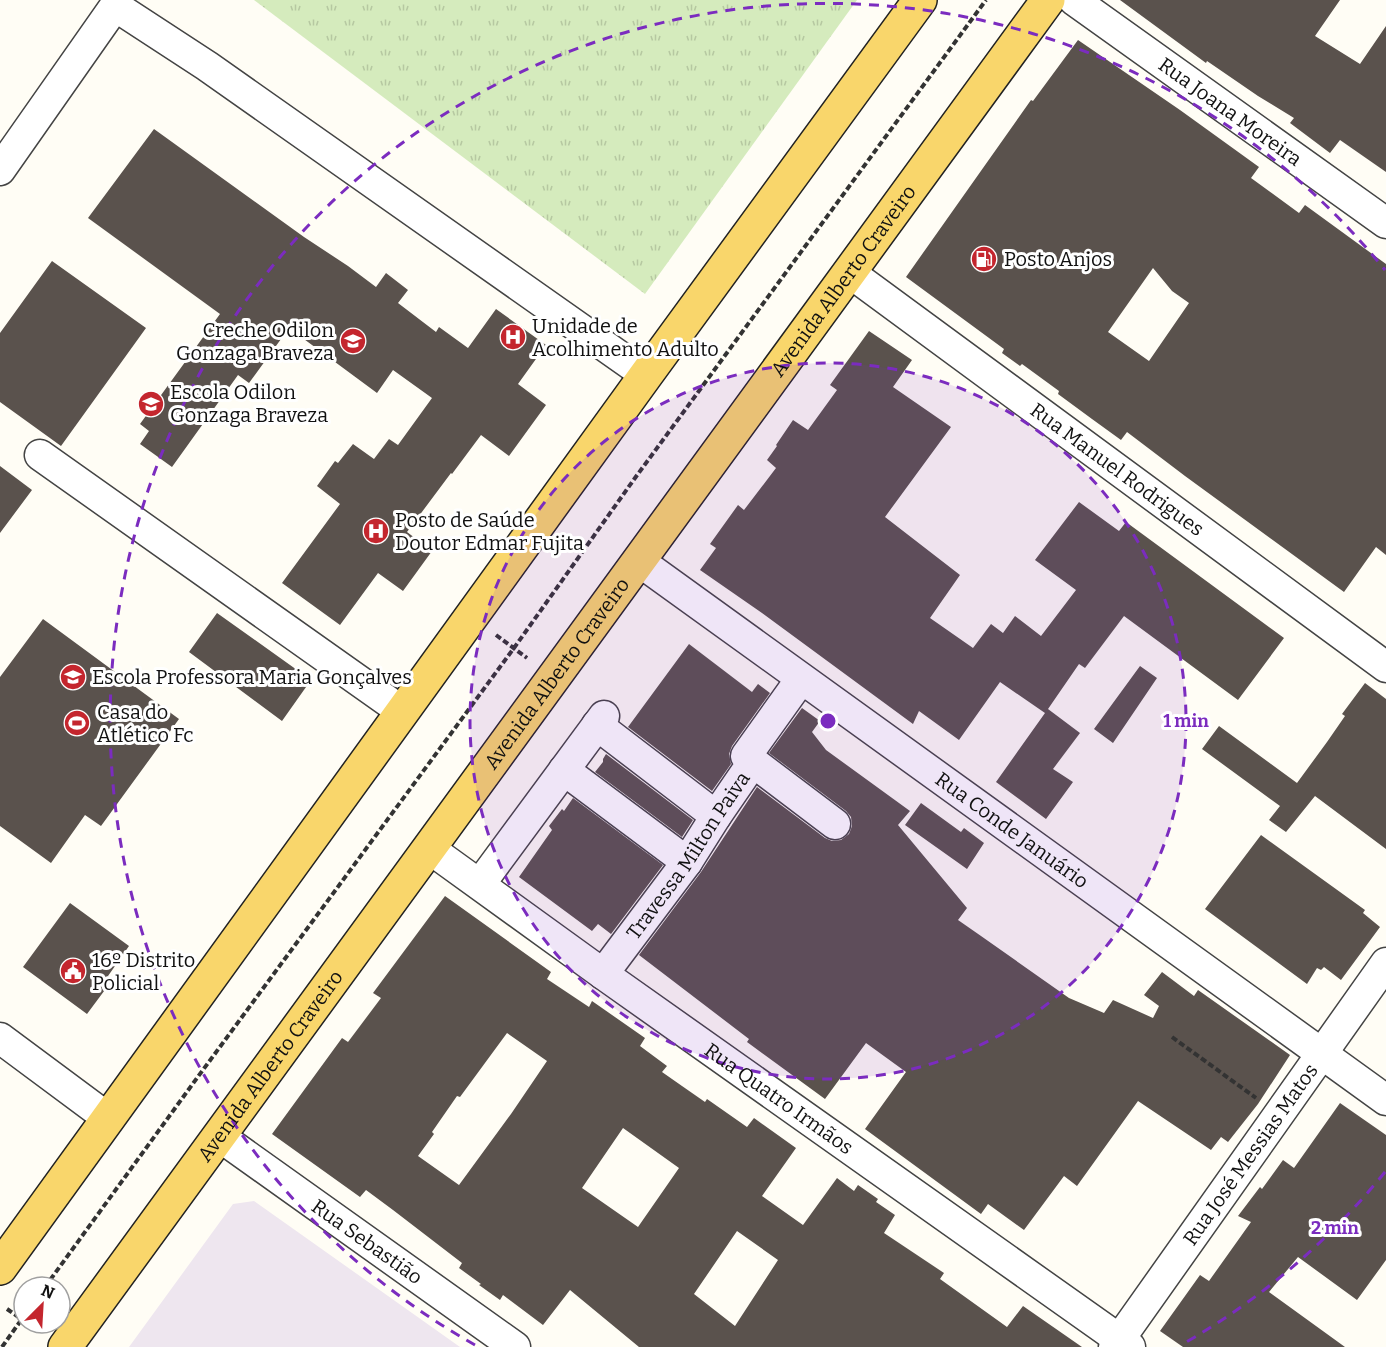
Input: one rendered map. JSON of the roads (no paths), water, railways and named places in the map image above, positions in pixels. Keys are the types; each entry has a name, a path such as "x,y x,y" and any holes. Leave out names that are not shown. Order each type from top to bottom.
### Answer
{"main road":[{"path":"0,1268 920,0"},
{"name":"Avenida Alberto Craveiro","path":"65,1347 1048,0"}],"street":[{"name":"Rua Joana Moreira","path":"1074,0 1386,223"},
{"path":"0,170 114,3 646,375"},
{"name":"Rua Manuel Rodrigues","path":"849,272 1386,667"},
{"path":"40,456 403,712"},
{"name":"Rua Conde Januário","path":"639,561 1386,1100"},
{"name":"Travessa Milton Paiva","path":"603,974 687,862 753,762 746,756 801,678"},
{"path":"480,884 600,721 716,816"},
{"path":"753,762 835,824"},
{"path":"564,770 687,862"},
{"name":"Rua Quatro Irmãos","path":"430,849 1121,1344"},
{"name":"Rua José Messias Matos","path":"1121,1344 1386,963"},
{"path":"0,1038 109,1119"},
{"name":"Rua Sebastião","path":"219,1136 515,1347"}],"place":[{"name":"Posto Anjos","path":"984,259"},
{"name":"Unidade de Acolhimento Adulto","path":"513,337"},
{"name":"Creche Odilon Gonzaga Braveza","path":"353,341"},
{"name":"Escola Odilon Gonzaga Braveza","path":"151,404"},
{"name":"Posto de Saúde Doutor Edmar Fujita","path":"376,531"},
{"name":"Escola Professora Maria Gonçalves","path":"73,677"},
{"name":"Casa do Atlético Fc","path":"77,723"},
{"name":"16º Distrito Policial","path":"73,971"}]}
